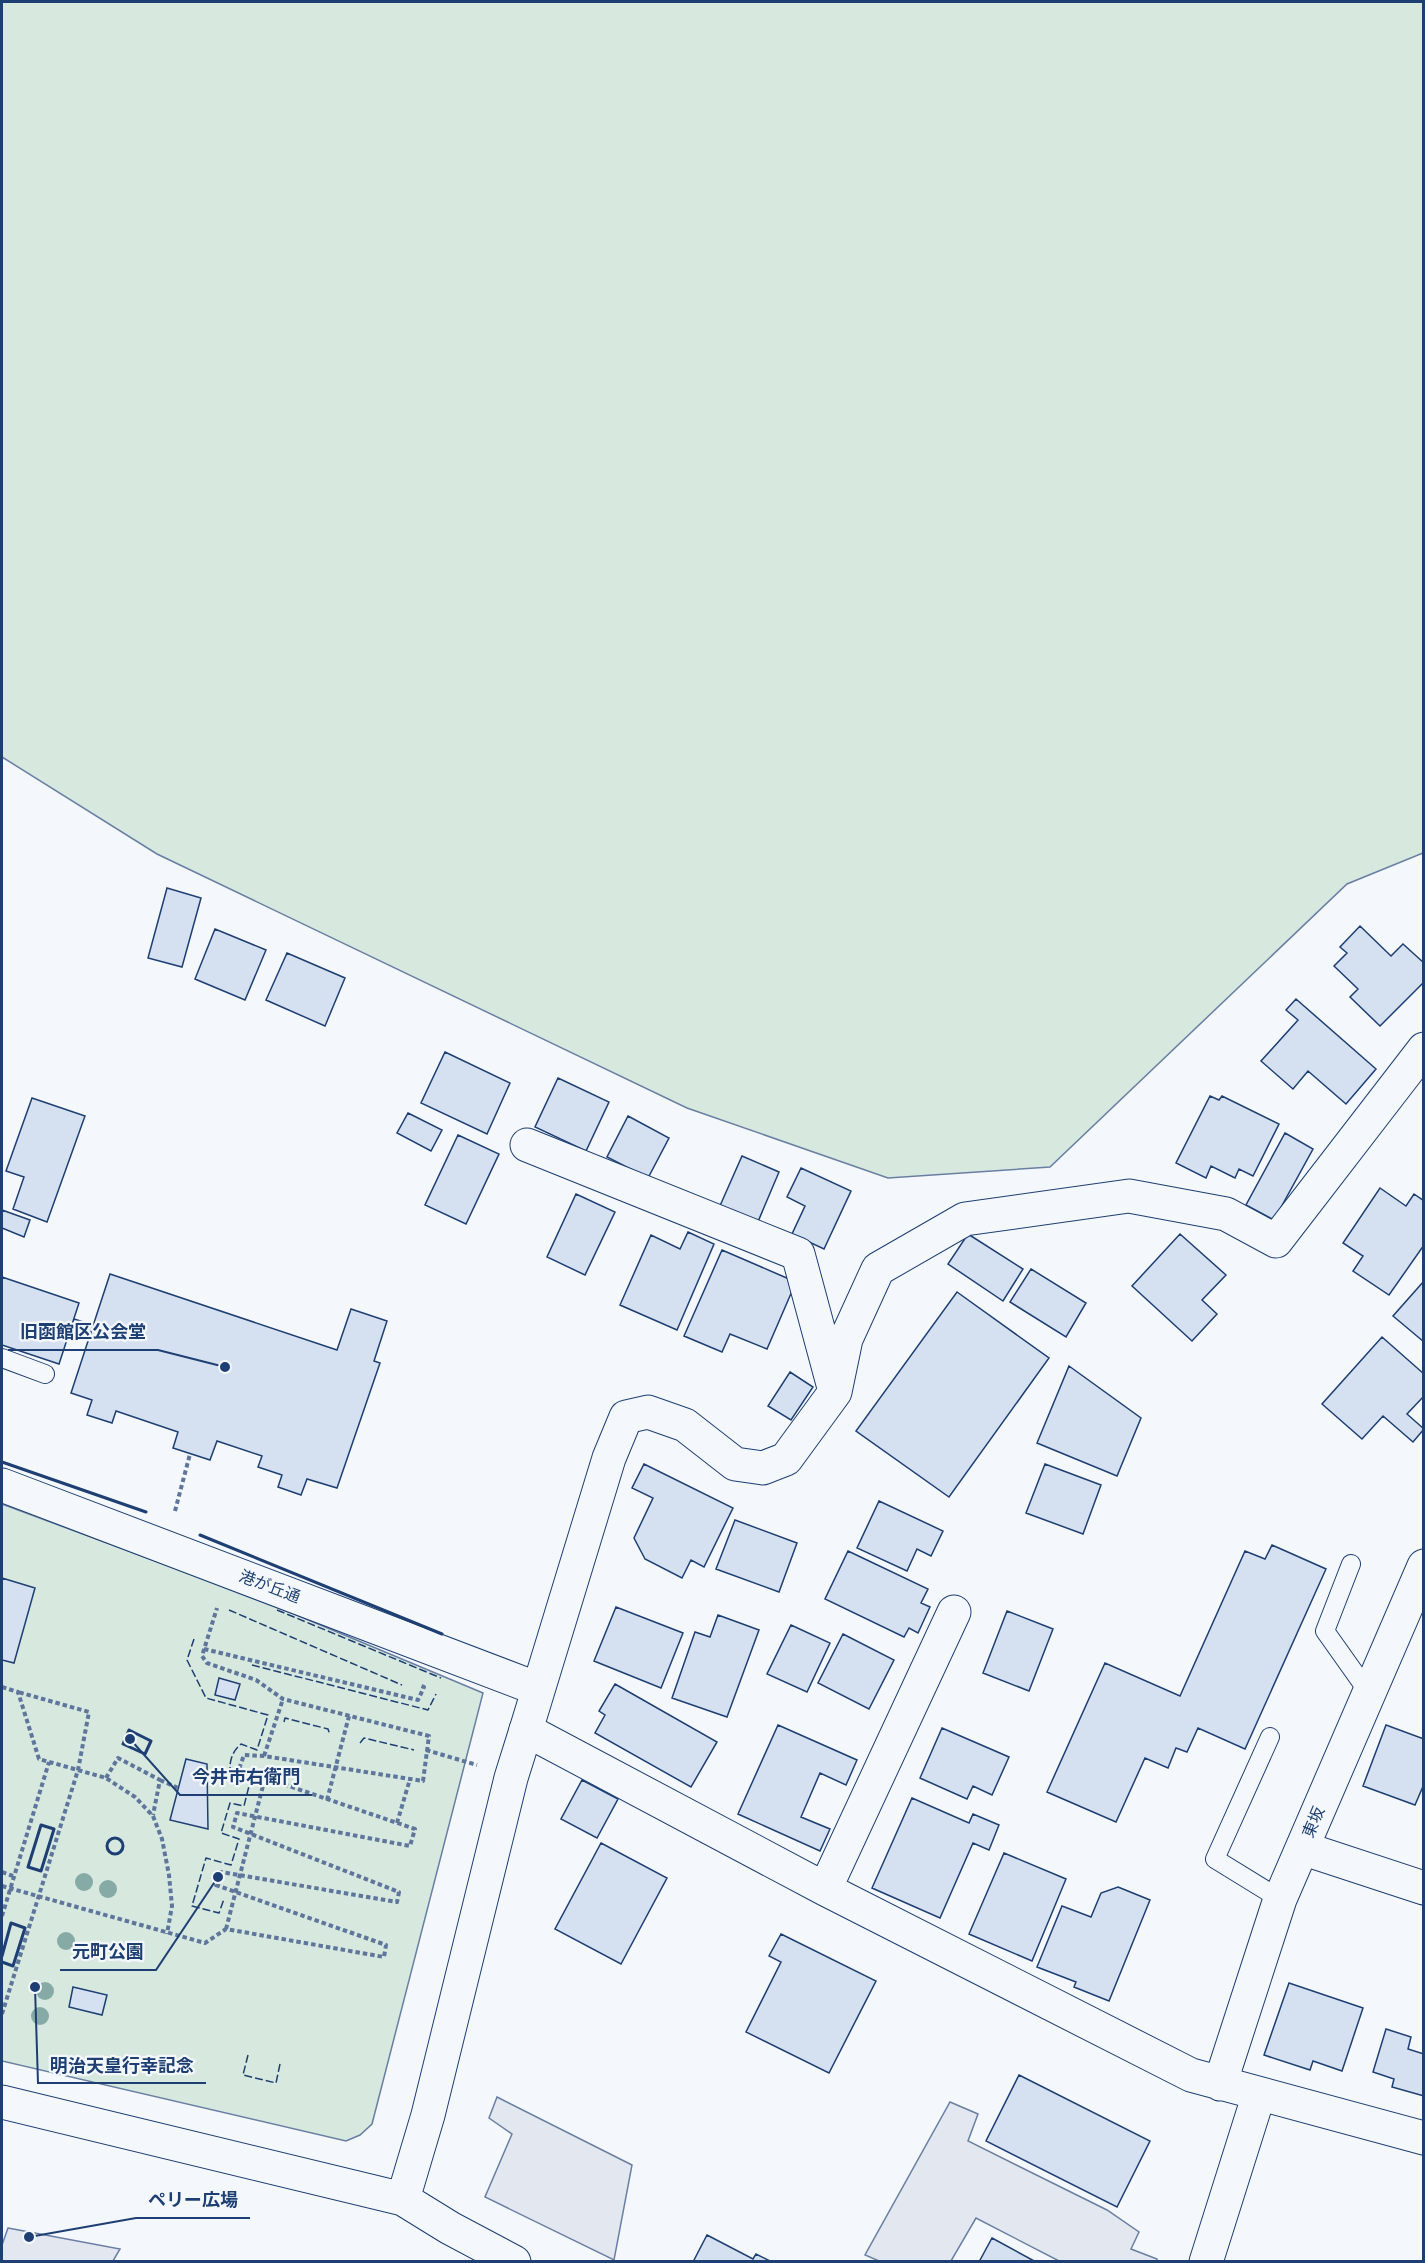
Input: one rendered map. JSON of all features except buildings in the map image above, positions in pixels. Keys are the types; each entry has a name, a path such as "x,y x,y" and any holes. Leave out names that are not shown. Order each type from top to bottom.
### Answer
{"street":[{"path":"403,2199 428,2115 511,1778 609,1458 626,1417 648,1412 684,1425 735,1464 763,1468 786,1459 835,1392 846,1339 878,1269 965,1219 1129,1196 1226,1214 1276,1241 1424,1049"},
{"path":"527,1145 798,1254 835,1392"},
{"name":"港が丘通","path":"2,1485 538,1689"},
{"name":"東坂","path":"1220,2084 1280,1899 1424,1566"},
{"path":"825,1889 954,1612"},
{"path":"526,1730 825,1889 1191,2075 1424,2138"},
{"path":"1302,1848 1424,1888"},
{"path":"1206,2262 1259,2094"},
{"path":"2,2102 403,2199 450,2228 514,2262"}],"lane":[{"path":"2,1359 45,1374"},
{"path":"1351,1564 1325,1631 1369,1693"},
{"path":"1270,1737 1215,1859 1280,1899"}],"path":[{"path":"163,1546 190,1454"},
{"path":"218,1604 202,1656 207,1663 256,1680 283,1699 429,1736 423,1781 264,1756 244,1755 239,1768 327,1800 416,1828 410,1846 237,1813 233,1827 399,1892 397,1902 220,1872 216,1885 386,1945 384,1957 226,1929"},
{"path":"204,1649 418,1700 424,1687 413,1683"},
{"path":"2,1687 89,1712 78,1770 2,2014"},
{"path":"18,1692 39,1759 106,1778 135,1797 153,1816 162,1839 169,1875 172,1906 167,1934"},
{"path":"264,1756 283,1699"},
{"path":"327,1800 349,1716"},
{"path":"426,1750 482,1767"},
{"path":"106,1778 118,1758 178,1788"},
{"path":"2,1917 49,1762"},
{"path":"2,1886 205,1943 226,1929 265,1778"},
{"path":"397,1822 410,1779"},
{"path":"153,1816 160,1780"},
{"path":"2,1872 14,1876"}],"shaded area":[{"path":"2,2 1423,2 1423,853 1347,884 1050,1167 888,1178 687,1108 157,854 2,757"},
{"path":"2,1504 268,1603 483,1693 372,2124 360,2135 346,2141 2,2061"},
{"path":"497,2097 632,2165 614,2260 485,2197 512,2134 489,2118"},
{"path":"950,2102 978,2114 968,2141 1107,2210 1139,2232 1131,2249 1157,2259 1157,2261 1059,2261 976,2218 951,2261 879,2261 865,2255"},
{"path":"8,2228 120,2249 113,2261 2,2261 2,2245"}],"fence":[{"path":"229,1610 402,1685"},
{"path":"277,1610 441,1678"},
{"path":"194,1639 187,1660 206,1698 268,1715 257,1750 241,1744 235,1750 230,1762 231,1774 250,1782 244,1806 230,1803 221,1833 239,1839 231,1865 206,1858 192,1906 219,1913 224,1899"},
{"path":"252,1665 428,1710 436,1694"},
{"path":"284,1722 285,1718 328,1729 330,1735"},
{"path":"360,1743 364,1738 414,1750"},
{"path":"248,2055 243,2075 276,2083 280,2064"}],"wall":[{"path":"2,1462 146,1512"},
{"path":"200,1535 442,1634"},
{"path":"129,1730 151,1741 145,1754 123,1744 129,1730"},
{"path":"41,1825 54,1829 41,1871 28,1867 41,1825"},
{"path":"112,1838 118,1838 123,1846 121,1852 112,1854 107,1849 107,1843 112,1838"},
{"path":"2,1956 11,1923 25,1928 13,1966 2,1962"}],"place":[{"name":"旧函館区公会堂","path":"225,1367"},
{"name":"今井市右衛門","path":"130,1739"},
{"name":"元町公園","path":"218,1877"},
{"name":"明治天皇行幸記念","path":"35,1987"},
{"name":"ペリー広場","path":"29,2237"}]}
